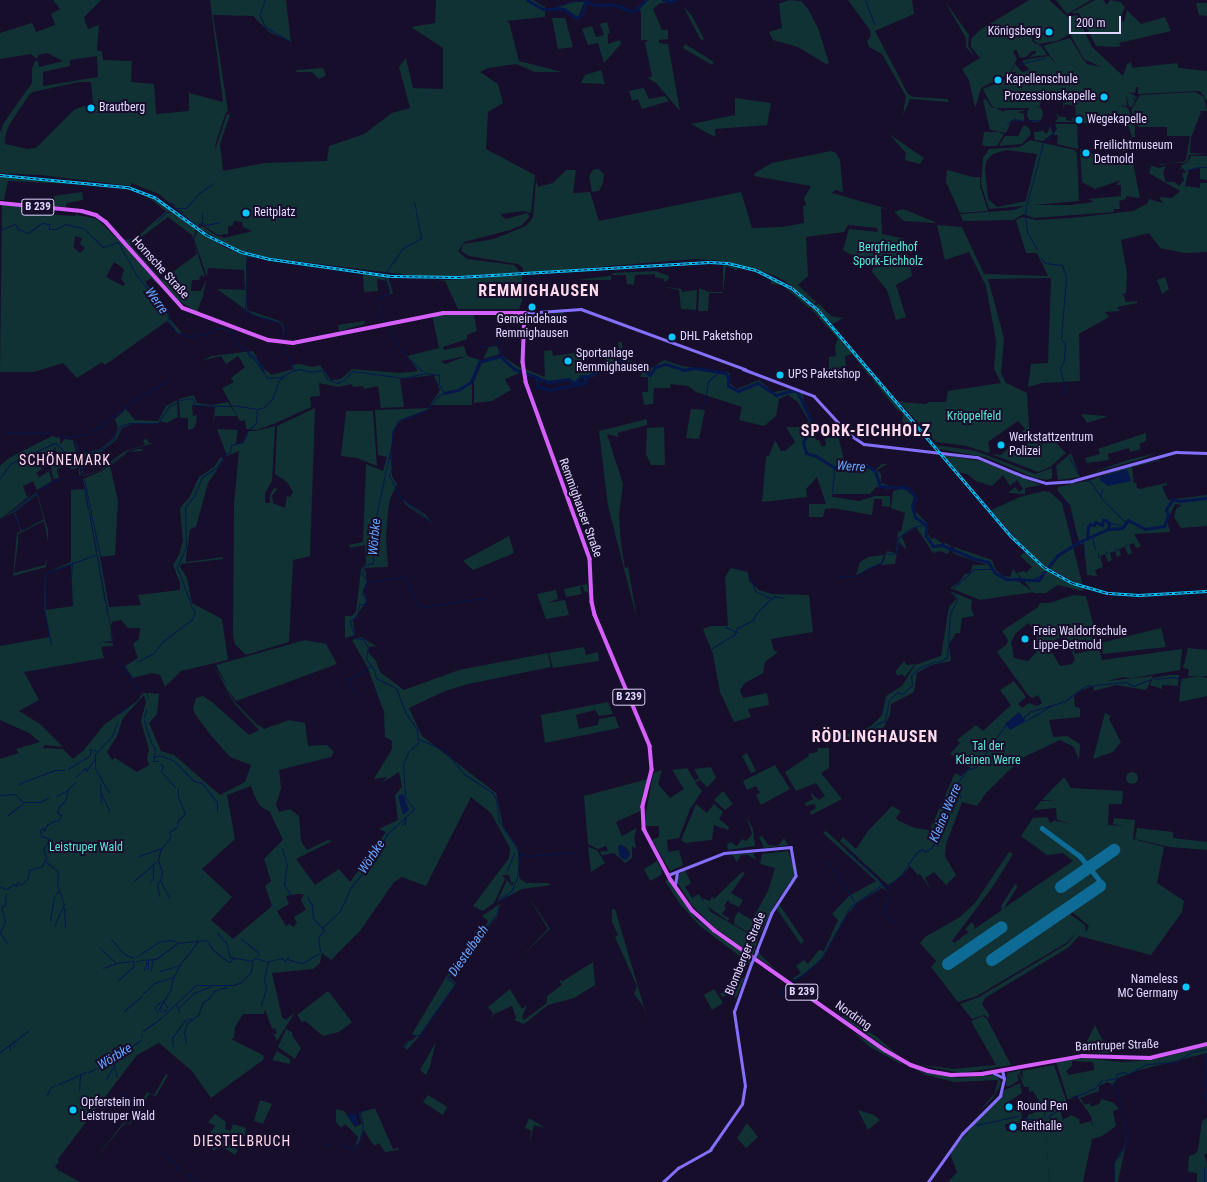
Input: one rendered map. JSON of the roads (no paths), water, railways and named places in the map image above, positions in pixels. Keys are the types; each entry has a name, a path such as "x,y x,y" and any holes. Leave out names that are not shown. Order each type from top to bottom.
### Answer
{"main road":[{"name":"Hornsche Straße","path":"0,203 89,213 103,220 183,308 252,335 280,342 296,342 450,312 506,312"},
{"path":"523,313 568,308 584,310 743,368 814,396 851,436 864,444 977,456 1028,478 1046,483 1072,481 1176,452 1207,453"},
{"path":"506,312 524,320"},
{"name":"B 239","path":"506,312 523,313"},
{"name":"Remmighauser Straße","path":"523,313 524,371 562,489 588,554 596,615 621,679 648,739 652,770 643,807 643,825 650,842 669,876"},
{"name":"Blomberger Straße","path":"663,1182 678,1168 710,1150 743,1102 745,1086 734,1012 772,913 796,876 791,847 724,853 681,870"},
{"path":"669,876 681,870"},
{"path":"669,876 681,870"},
{"path":"675,886 677,873"},
{"name":"B 239","path":"669,876 675,886"},
{"name":"Nordring","path":"675,886 692,910 714,930 888,1053 917,1068 960,1075 992,1072"},
{"name":"Barntruper Straße","path":"1003,1072 1008,1069 1082,1056 1150,1058 1207,1044"},
{"path":"992,1072 1003,1079"},
{"name":"B 239","path":"992,1072 1003,1072"},
{"path":"928,1182 962,1134 998,1097 1003,1079 1003,1072"}],"waterway":[{"path":"260,13 265,0"},
{"path":"527,0 543,9 564,9 577,18 582,14 586,1 594,5 616,5 633,12 646,0"},
{"path":"663,0 672,2 676,0"},
{"path":"865,0 874,24"},
{"path":"555,7 575,1 585,1"},
{"path":"259,14 265,27 289,41"},
{"path":"1018,64 1044,58"},
{"path":"1007,124 1014,119 1023,121"},
{"path":"1028,120 1037,120 1040,122"},
{"path":"1044,141 1053,133 1049,124"},
{"path":"1027,203 1043,143"},
{"path":"1187,170 1199,167"},
{"path":"1200,167 1207,167"},
{"path":"176,208 186,208 198,194 214,183"},
{"path":"170,202 176,206"},
{"path":"414,202 416,210"},
{"path":"1025,215 1026,205"},
{"path":"180,209 183,215 197,226 200,223"},
{"path":"157,221 166,212 173,212"},
{"path":"386,272 403,248 421,238 416,212"},
{"path":"202,214 202,221"},
{"path":"1025,217 1027,232 1037,249"},
{"path":"201,222 205,225 220,222"},
{"name":"Wörbke","path":"0,230 15,224 18,229 28,233 42,223 49,224 49,229 56,229 65,224 83,228 103,247 118,242 137,276 167,312 169,322 176,332 191,337 197,333 203,335 215,328 223,328 232,332 239,345 257,359 267,378 282,377 291,371 300,369 311,372 322,370 327,379 337,383 344,380 352,371 404,378 426,373 439,375 439,384 444,393 438,396 424,412 399,420 392,432 392,442 375,521 373,563 365,565 362,573 367,581 362,594 365,596 366,605 359,604 357,616 350,621 355,638 363,639 368,647 366,659 374,669 376,678 396,688 405,712 417,729 418,743 408,752 403,765 405,797 414,809 387,834 374,858 351,887 340,911 322,928 324,931 318,937 320,952"},
{"path":"247,255 245,310 254,315 279,322 284,327 283,338"},
{"path":"1041,258 1045,263 1062,265 1066,277 1061,339"},
{"path":"385,278 389,290"},
{"path":"380,317 378,299 389,292"},
{"path":"381,319 385,322"},
{"path":"387,327 404,354 422,371"},
{"path":"491,344 498,343 499,336"},
{"path":"1062,340 1065,344 1064,360 1060,368 1066,394"},
{"path":"498,345 502,357"},
{"path":"479,346 485,346"},
{"path":"284,347 294,370"},
{"name":"Werre","path":"247,353 251,358"},
{"name":"Werre","path":"251,356 261,367"},
{"name":"Werre","path":"444,393 458,390 471,382 479,362 500,356 514,369 536,377 537,386 549,390 584,383 588,376 601,370 622,371 631,364"},
{"name":"Werre","path":"598,372 600,367 619,360 641,367 650,375 655,367 666,364 684,370 694,368 725,373 728,377 728,386 738,391 758,383 776,395 790,391 797,391 813,425 803,442 806,453 816,456 835,468 868,466 875,471 880,486 908,488 916,498 912,506 915,517 926,525 926,536 933,546 942,545 972,558 988,562 995,573 1006,579 1039,580 1044,572"},
{"name":"Werre","path":"258,364 263,372"},
{"path":"706,394 708,381 719,372"},
{"name":"Werre","path":"536,377 548,382 568,379 575,383 581,376 588,376"},
{"path":"232,405 258,409 264,407 272,399 279,380 283,377"},
{"name":"Werre","path":"558,386 561,379"},
{"path":"94,431 132,402 168,380"},
{"name":"Werre","path":"537,385 538,388 544,389"},
{"name":"Werre","path":"555,388 560,386"},
{"path":"703,407 706,395"},
{"path":"180,400 192,398 195,405 230,406"},
{"path":"80,460 88,453 102,449 114,438 120,426 130,423 158,423 169,406 177,402"},
{"path":"249,429 256,423 257,410"},
{"path":"226,454 230,452 231,445 243,442 248,431"},
{"path":"4,433 50,433"},
{"path":"56,435 70,437 86,434"},
{"path":"76,441 83,474"},
{"path":"0,478 10,464 56,443 64,452 70,452 77,461"},
{"path":"389,453 392,468 389,475 400,497 430,521"},
{"path":"191,604 177,567 186,547 185,507 194,496 202,477 216,468 225,454"},
{"path":"1069,457 1078,474"},
{"path":"77,461 79,468"},
{"path":"832,492 834,468"},
{"path":"54,481 61,479"},
{"path":"84,479 100,556"},
{"path":"1086,481 1090,481 1103,500 1126,523"},
{"path":"38,491 52,482"},
{"path":"84,487 88,509"},
{"path":"1100,496 1102,489"},
{"path":"21,529 13,511 37,493"},
{"name":"Werre","path":"1049,566 1058,555 1079,542 1108,529 1122,528 1128,520 1145,529 1164,526 1168,515 1166,509 1173,499 1179,501 1207,498"},
{"path":"1062,499 1067,506"},
{"path":"89,512 96,551"},
{"path":"1068,512 1074,541"},
{"name":"Werre","path":"1087,539 1088,527 1090,524 1094,525 1095,522 1102,525 1103,520 1106,520 1109,524 1108,529"},
{"path":"1108,522 1123,526"},
{"path":"887,554 896,553 898,538 911,528 925,524"},
{"name":"Werre","path":"1155,528 1165,525"},
{"path":"1092,536 1095,550"},
{"path":"1083,540 1084,556"},
{"path":"47,573 97,554"},
{"path":"97,556 105,603"},
{"path":"859,575 868,568 881,563 884,557"},
{"path":"71,578 72,562"},
{"path":"953,588 974,569 992,569"},
{"path":"46,573 44,608 51,644"},
{"name":"Werre","path":"1033,579 1044,574"},
{"path":"749,575 755,591 770,598"},
{"path":"836,577 856,576"},
{"path":"368,582 405,577"},
{"path":"406,577 411,593 420,607 484,598"},
{"path":"948,643 950,614 957,599 953,593"},
{"path":"712,648 734,635 737,628 752,621 757,612 774,596 784,598"},
{"path":"106,605 107,613"},
{"path":"154,652 162,642 192,619 195,612 191,606"},
{"path":"725,627 737,632"},
{"path":"110,632 112,641"},
{"path":"868,732 877,724 885,721 889,700 897,692 902,694 912,685 911,676 919,668 933,662 939,662 947,657 948,645"},
{"path":"144,658 154,653"},
{"path":"137,661 143,659"},
{"path":"118,660 127,673"},
{"path":"355,694 348,680 370,666"},
{"path":"128,674 134,682"},
{"name":"Kleine Werre","path":"1154,679 1173,677 1182,680"},
{"name":"Kleine Werre","path":"1027,720 1050,706 1065,701 1086,686 1126,682 1133,686 1151,679"},
{"path":"135,684 139,690"},
{"path":"120,713 129,706"},
{"name":"Kleine Werre","path":"1024,717 1031,711 1050,706"},
{"path":"144,718 146,709"},
{"path":"144,720 149,738"},
{"path":"103,782 95,768 95,754 112,736 117,723"},
{"name":"Kleine Werre","path":"955,797 954,787 968,769 976,767 1006,724"},
{"name":"Diestelbach","path":"419,739 444,750 464,774 492,792 496,799 499,821 520,853 517,878 512,890 498,900"},
{"path":"150,740 155,750 153,761 158,761"},
{"path":"68,769 90,755 90,749 96,751"},
{"path":"159,755 173,760 194,781 202,783 217,802 217,811"},
{"path":"153,757 158,756"},
{"path":"76,777 85,768 86,771 94,760"},
{"path":"160,764 163,765 161,771 175,787"},
{"path":"18,784 55,770 65,770"},
{"path":"0,887 7,889 13,884 16,886 18,882 21,885 28,878 29,870 42,866 46,857 43,849 50,839 41,836 40,830 43,828 44,831 47,825 53,821 58,821 61,815 57,812 59,806 65,801 68,789 75,782"},
{"path":"100,783 101,802"},
{"path":"103,783 109,792"},
{"path":"169,897 160,880 162,872 158,860 160,851 170,837 169,832 177,827 178,820 185,814 178,797 178,788"},
{"path":"56,796 68,790"},
{"path":"949,794 954,790"},
{"path":"101,793 109,810"},
{"name":"Kleine Werre","path":"958,793 961,797"},
{"path":"0,795 15,794 23,802 39,802 48,798"},
{"path":"8,815 22,804"},
{"name":"Kleine Werre","path":"889,886 901,875 915,854 922,849 925,852 932,847 946,821 946,812"},
{"name":"Wörbke","path":"405,825 406,817"},
{"name":"Wörbke","path":"402,825 405,818"},
{"path":"138,856 162,848"},
{"path":"282,848 286,861"},
{"path":"845,849 878,879 888,892"},
{"path":"520,853 527,856 574,852"},
{"path":"506,872 514,853"},
{"path":"45,861 58,871 57,884 64,904 54,926"},
{"path":"134,881 157,861"},
{"path":"828,862 854,901"},
{"path":"287,863 284,885 292,897"},
{"path":"150,882 153,878 153,866"},
{"path":"159,896 157,884 160,880"},
{"path":"791,981 806,973 822,957 850,907 883,884"},
{"path":"50,920 54,897 58,891"},
{"path":"6,893 5,905 1,907 5,921 0,933 7,943"},
{"path":"888,894 883,911 894,923"},
{"path":"307,897 312,905 313,918 322,928"},
{"name":"Diestelbach","path":"412,1035 419,1035 455,984 447,978 497,913 498,907"},
{"path":"64,908 65,927"},
{"name":"Wörbke","path":"217,933 226,943 230,957 252,961"},
{"path":"111,939 124,954 133,958"},
{"name":"Wörbke","path":"241,939 257,951 259,956"},
{"path":"139,955 158,942 171,940 177,942"},
{"name":"Wörbke","path":"141,960 156,959 177,943 206,940 213,950 229,962 234,958"},
{"name":"Wörbke","path":"194,947 197,942"},
{"path":"100,948 116,963"},
{"path":"158,1010 171,989 172,980 180,964 193,948"},
{"name":"Wörbke","path":"266,962 281,958 285,961 288,957 289,960 303,963 319,953"},
{"name":"Wörbke","path":"164,1015 196,985 233,985 240,983 251,972 252,961 255,958 265,961"},
{"path":"148,960 148,969"},
{"path":"151,971 152,960"},
{"path":"103,968 116,963 133,961 134,966 118,980"},
{"path":"144,970 147,961"},
{"path":"261,1005 266,989 264,979 268,962"},
{"path":"160,971 180,965"},
{"path":"147,990 154,983 174,977"},
{"path":"779,997 786,985"},
{"path":"179,1007 194,993 211,986"},
{"name":"Wörbke","path":"186,1043 184,1032 187,1023 198,1015 203,1002 209,998 214,991 226,987"},
{"path":"124,1011 142,996"},
{"path":"156,1005 166,999"},
{"path":"164,1002 167,1007"},
{"name":"Wörbke","path":"176,1004 179,1011"},
{"path":"160,1011 161,1007"},
{"name":"Wörbke","path":"163,1011 167,1009"},
{"name":"Wörbke","path":"158,1020 163,1016"},
{"name":"Wörbke","path":"173,1046 172,1038 185,1020 191,1018"},
{"name":"Wörbke","path":"143,1031 157,1021"},
{"path":"0,1052 28,1031"},
{"name":"Wörbke","path":"141,1038 142,1034"},
{"name":"Diestelbach","path":"404,1047 409,1039"},
{"name":"Wörbke","path":"88,1072 106,1064 141,1040"},
{"path":"13,1041 14,1047"},
{"path":"10,1044 10,1051"},
{"path":"1105,1080 1116,1078 1117,1074 1124,1072 1128,1074 1147,1064 1176,1062 1191,1052 1207,1049"},
{"path":"1205,1087 1206,1053"},
{"path":"113,1061 117,1077"},
{"path":"106,1079 114,1065"},
{"name":"Wörbke","path":"59,1084 86,1072"},
{"path":"79,1090 80,1074"},
{"path":"1116,1079 1112,1085 1118,1091 1120,1105"},
{"path":"1074,1097 1095,1088 1102,1080"},
{"name":"Wörbke","path":"51,1087 57,1085"},
{"path":"47,1095 50,1089"},
{"path":"1205,1089 1207,1103"},
{"path":"122,1093 142,1105"},
{"path":"1048,1117 1061,1108"},
{"path":"352,1150 359,1142 363,1126 360,1112 363,1110"},
{"path":"1121,1111 1125,1132 1125,1143"},
{"path":"976,1125 1018,1116"},
{"path":"1023,1116 1026,1119"},
{"path":"1027,1119 1034,1119"},
{"path":"712,1149 720,1138"},
{"path":"325,1144 331,1145"},
{"path":"339,1145 344,1145 352,1150"},
{"path":"1122,1151 1124,1145"},
{"path":"1114,1170 1114,1162 1120,1150"},
{"path":"164,1152 179,1170"},
{"path":"691,1162 708,1153"},
{"path":"1119,1157 1121,1153"},
{"path":"683,1164 687,1162"},
{"path":"1204,1167 1204,1182"},
{"path":"661,1182 676,1169"},
{"path":"1114,1171 1114,1182"},
{"path":"187,1174 198,1182"}],"railway":[{"path":"0,175 128,187 156,198 207,235 242,252 271,259 391,276 458,277 710,262 728,263 756,270 792,288 819,311 1011,536 1044,567 1073,583 1109,593 1139,595 1207,591"}],"place":[{"name":"Königsberg","path":"1049,32"},
{"name":"Kapellenschule","path":"998,80"},
{"name":"Prozessionskapelle","path":"1104,97"},
{"name":"Brautberg","path":"91,108"},
{"name":"Wegekapelle","path":"1079,120"},
{"name":"Freilichtmuseum Detmold","path":"1086,153"},
{"name":"Reitplatz","path":"246,213"},
{"name":"Gemeindehaus Remmighausen","path":"532,307"},
{"name":"DHL Paketshop","path":"672,337"},
{"name":"Sportanlage Remmighausen","path":"568,361"},
{"name":"UPS Paketshop","path":"780,375"},
{"name":"Werkstattzentrum Polizei","path":"1001,445"},
{"name":"Freie Waldorfschule Lippe-Detmold","path":"1025,639"},
{"name":"Nameless MC Germany","path":"1186,987"},
{"name":"Round Pen","path":"1009,1107"},
{"name":"Opferstein im Leistruper Wald","path":"73,1110"},
{"name":"Reithalle","path":"1013,1127"}],"district":[{"name":"REMMIGHAUSEN","path":"539,291"},
{"name":"SPORK-EICHHOLZ","path":"866,431"},
{"name":"SCHÖNEMARK","path":"65,460"},
{"name":"RÖDLINGHAUSEN","path":"875,737"},
{"name":"DIESTELBRUCH","path":"242,1141"}],"park label":[{"name":"Bergfriedhof Spork-Eichholz","path":"888,255"},
{"name":"Kröppelfeld","path":"974,417"},
{"name":"Tal der Kleinen Werre","path":"988,754"},
{"name":"Leistruper Wald","path":"86,848"}]}
